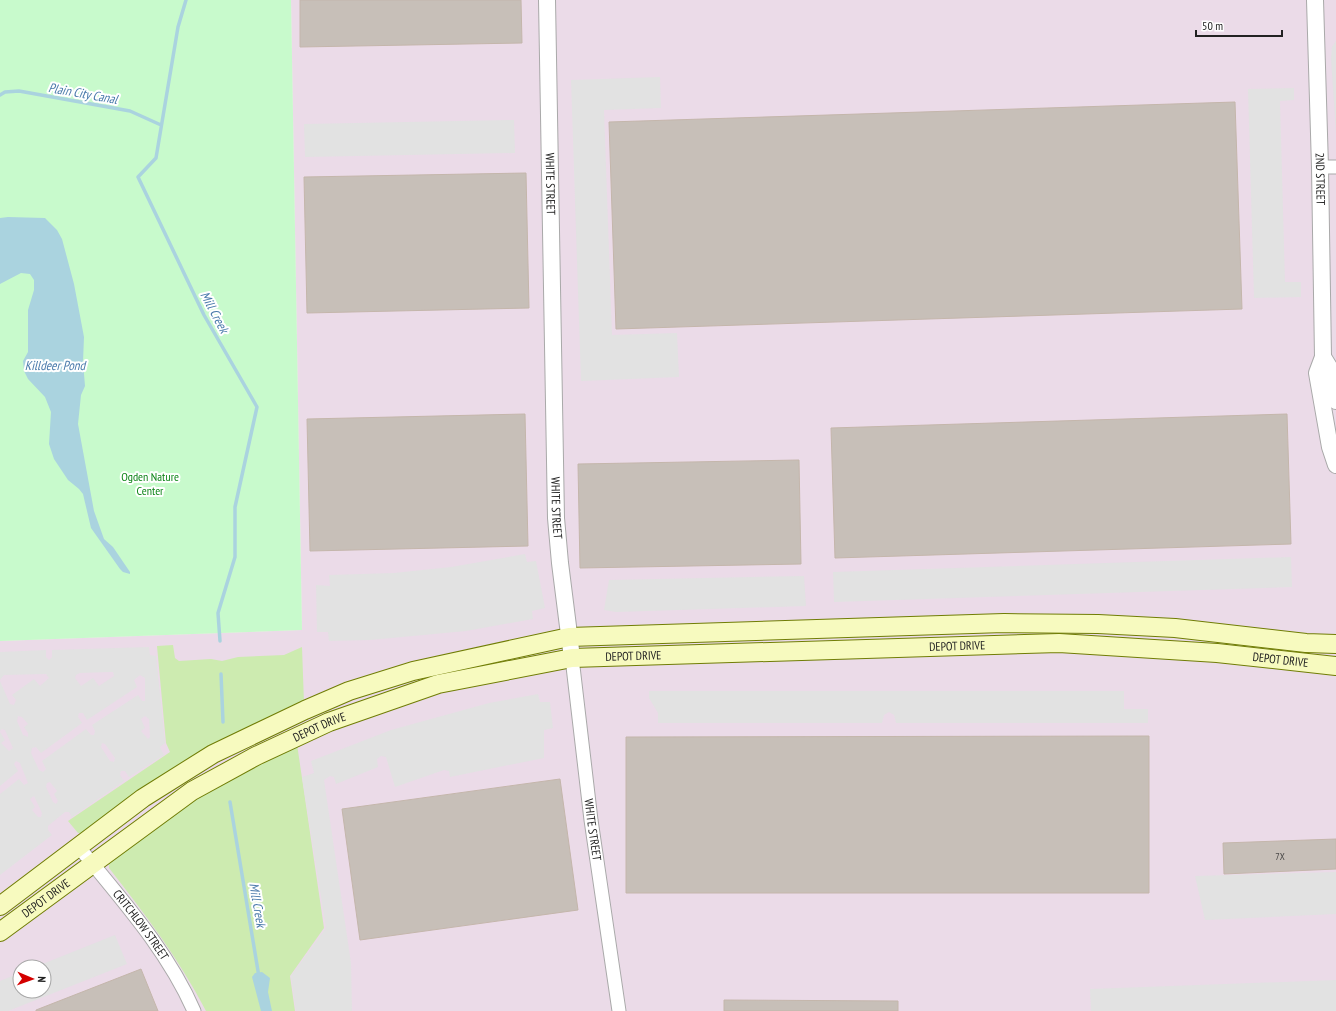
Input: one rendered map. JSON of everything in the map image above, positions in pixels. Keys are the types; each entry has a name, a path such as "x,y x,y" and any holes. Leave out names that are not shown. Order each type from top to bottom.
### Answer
{"main road":[{"name":"DEPOT DRIVE","path":"0,906 143,798 213,754 305,710 349,691 413,671 569,637 1004,623 1098,624 1176,628 1336,644"},
{"name":"DEPOT DRIVE","path":"0,932 192,791 256,756 329,722 438,684 572,658 1059,643 1210,652 1336,666"}],"street":[{"name":"WHITE STREET","path":"547,0 556,518 591,820 619,1011"},
{"name":"2ND STREET","path":"1315,0 1320,167 1323,358 1317,373 1330,447 1336,465"},
{"path":"1320,167 1336,167"},
{"name":"2ND STREET","path":"1323,358 1331,370 1336,401"},
{"name":"CRITCHLOW STREET","path":"78,846 149,935 171,968 194,1011"}],"shaded area":[{"path":"291,0 1336,0 1336,1011 0,1011 0,641 302,630"},
{"path":"1336,41 1336,133 1331,58 1332,47"},
{"path":"660,77 661,108 604,110 612,335 677,333 679,377 581,381 571,80"},
{"path":"1294,88 1294,100 1280,101 1285,282 1301,282 1301,297 1254,298 1248,89"},
{"path":"514,120 515,153 305,157 304,124"},
{"path":"525,554 527,562 536,561 545,608 532,611 533,619 466,631 370,640 329,641 328,632 317,632 316,585 330,586 329,575 394,573 451,567"},
{"path":"1291,557 1292,587 834,602 833,572"},
{"path":"804,576 806,606 616,612 604,610 609,580"},
{"path":"149,647 150,655 156,656 165,743 160,747 164,755 129,777 125,771 121,771 120,775 124,781 72,817 69,812 65,812 48,826 48,830 52,835 0,875 0,794 19,779 24,785 28,783 20,763 16,761 14,764 18,771 0,786 0,732 5,740 1,743 9,751 13,748 5,730 2,729 0,731 0,681 10,704 14,705 16,700 12,695 34,679 40,686 49,678 46,674 4,675 0,680 0,652 46,650 46,657 49,660 52,657 52,650","holes":["113,672 114,676 99,686 93,678 81,686 75,678 76,675 80,673","140,675 145,678 145,701 142,701 138,695 92,725 95,731 94,735 91,735 86,729 42,761 46,769 43,772 39,770 31,753 32,748 36,747 41,753 82,723 78,717 79,713 83,713 87,720 137,687 134,680","18,716 22,717 28,724 24,727 28,733 28,737 23,735 17,721","145,716 149,719 150,737 148,739 141,731 145,728 141,719","102,743 105,744 115,758 114,762 110,761 101,747","50,782 57,791 54,794 58,801 56,804 53,802 46,787 47,783","34,796 42,813 41,817 38,817 32,810 35,807 30,799"]},
{"path":"649,691 1124,691 1124,709 1148,709 1148,723 896,723 894,715 889,712 884,715 882,723 658,723 658,713 649,698"},
{"path":"538,694 540,702 550,702 553,728 544,730 544,758 450,777 449,771 444,770 395,787 386,757 381,756 377,759 378,767 336,784 334,777 330,776 324,780 351,963 352,1011 296,1011 291,976 326,928 302,777 314,773 311,761 391,730 489,703"},
{"path":"1336,872 1336,914 1205,920 1195,876"},
{"path":"115,935 127,964 52,994 52,960"},
{"path":"12,976 12,999 38,999 8,1011 0,1011 0,981"},
{"path":"1336,980 1336,1011 1091,1011 1090,989"}],"green space":[{"name":"Ogden Nature Center","path":"0,0 291,0 302,630 0,641"},
{"path":"173,645 175,658 179,661 211,659 222,661 238,657 284,655 302,647 304,703 83,833 78,833 68,821 170,752 166,743 157,646"},
{"path":"297,744 324,928 290,976 295,1011 206,1011 185,973 161,937 109,868 109,861 195,799"}],"water":[{"name":"Killdeer Pond","path":"0,218 45,218 57,230 62,239 74,284 84,337 83,362 85,386 81,395 78,424 94,511 104,539 113,547 130,574 123,572 120,569 91,528 83,494 68,480 54,459 49,444 51,412 45,397 28,379 24,371 23,361 28,352 28,310 34,290 34,280 30,274 21,273 0,284"},
{"path":"262,972 270,978 268,992 272,1011 261,1011 252,977 255,973"}],"building":[{"path":"300,0 521,0 522,43 300,47"},
{"path":"1235,102 1242,309 616,329 609,122"},
{"path":"526,173 529,308 307,313 304,177"},
{"path":"525,414 528,546 310,551 307,419"},
{"path":"1287,414 1291,544 835,558 831,428"},
{"path":"799,460 801,564 580,568 578,464"},
{"path":"1149,736 1149,893 626,893 626,737"},
{"path":"560,779 578,910 360,940 342,809"},
{"path":"1336,839 1336,869 1224,874 1223,843"},
{"path":"141,969 158,1011 36,1011 36,1010"},
{"path":"724,1000 898,1001 898,1011 724,1011"}],"waterway":[{"name":"Mill Creek","path":"186,0 178,27 156,158 138,177 204,315 257,407 235,507 235,557 218,613 220,641"},
{"name":"Plain City Canal","path":"0,95 5,92 19,91 130,111 161,125"},
{"name":"Mill Creek","path":"221,674 223,722"},
{"name":"Mill Creek","path":"230,802 259,977"}]}
